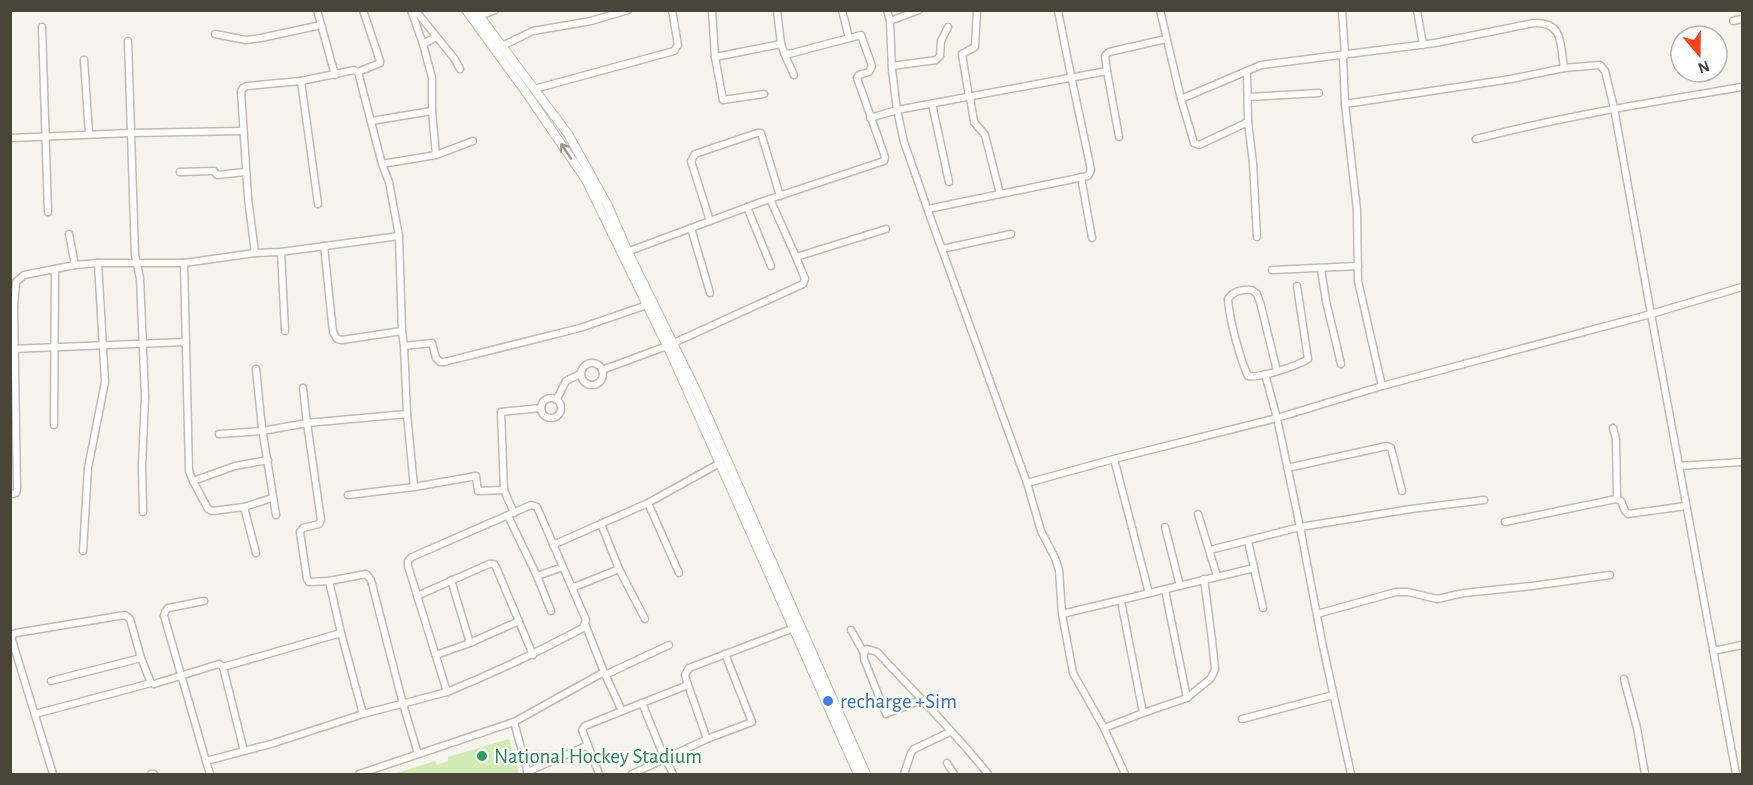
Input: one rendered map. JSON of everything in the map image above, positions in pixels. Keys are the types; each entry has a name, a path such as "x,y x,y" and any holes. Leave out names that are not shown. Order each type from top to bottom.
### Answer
{"street":[{"path":"317,10 335,75"},
{"path":"255,253 245,172 241,91 243,88 300,81 354,70 358,72 380,63 363,10"},
{"path":"413,10 454,58 460,69"},
{"path":"413,10 432,78 436,155"},
{"path":"466,10 525,90 586,180 670,345 763,540 866,774"},
{"path":"495,10 478,14 568,134 608,206 624,253 647,305 670,345 858,774"},
{"path":"502,46 533,31 591,21 628,10"},
{"path":"534,89 674,51 678,45 672,10"},
{"path":"712,10 715,57 723,100 764,94"},
{"path":"777,10 781,44 794,75"},
{"path":"842,10 849,38"},
{"path":"887,10 890,21 897,110 904,142 1027,483 1041,531 1059,570 1062,614 1074,673 1104,728 1125,774"},
{"path":"890,21 919,10"},
{"path":"977,10 975,47 963,54 974,122 985,135 1000,194"},
{"path":"928,209 1088,176 1091,170 1070,78 1058,10"},
{"path":"1160,10 1194,143 1199,145 1248,122"},
{"path":"1342,10 1345,104 1357,210 1358,285 1382,386"},
{"path":"1417,10 1423,45"},
{"path":"1733,21 1743,20"},
{"path":"1181,99 1269,64 1423,45 1534,22 1551,25 1558,32 1564,68"},
{"path":"216,34 246,40 321,25"},
{"path":"42,27 48,212"},
{"path":"892,66 936,60 940,56 941,40 948,27"},
{"path":"624,253 747,207 884,161 885,157 857,78 869,72 872,66 861,35 789,54 784,52"},
{"path":"423,44 436,37"},
{"path":"1119,137 1105,56 1109,52 1166,39"},
{"path":"128,41 135,255 140,278 145,397 143,512"},
{"path":"715,57 781,44"},
{"path":"84,60 89,134"},
{"path":"1345,104 1511,79 1564,68 1597,65 1605,71 1614,108 1736,774"},
{"path":"870,118 897,110 1107,71"},
{"path":"1247,71 1248,122 1257,237"},
{"path":"358,72 382,164 389,182 399,236 402,332 414,487"},
{"path":"300,81 318,204"},
{"path":"1476,139 1512,129 1614,108 1743,87"},
{"path":"1248,98 1319,93"},
{"path":"932,104 949,183"},
{"path":"371,121 432,111"},
{"path":"10,138 243,131"},
{"path":"710,221 690,161 695,154 757,133 761,134 780,196"},
{"path":"382,164 436,155 472,141"},
{"path":"180,172 214,171 217,175 245,172"},
{"path":"1081,177 1092,238"},
{"path":"602,370 670,345 803,284 805,279 770,199"},
{"path":"747,207 771,266"},
{"path":"691,228 710,293"},
{"path":"796,257 886,229"},
{"path":"69,234 75,265"},
{"path":"942,249 1011,234"},
{"path":"10,494 16,493 18,486 12,308 16,282 19,278 75,265 184,263 399,236"},
{"path":"324,246 333,332 336,339 402,332"},
{"path":"280,252 285,331"},
{"path":"83,551 88,468 105,382 98,263"},
{"path":"184,263 189,471 208,508 213,511 244,507 272,498"},
{"path":"1272,270 1358,266"},
{"path":"54,425 55,269"},
{"path":"1321,269 1341,363"},
{"path":"1277,371 1257,294 1252,290 1238,291 1229,297 1228,302 1245,367 1250,377 1277,371 1306,360 1308,356 1297,286"},
{"path":"1027,483 1276,418 1382,386 1743,287"},
{"path":"404,346 432,343 436,358 444,362 580,328 647,305"},
{"path":"13,349 186,342"},
{"path":"591,362 598,364 602,370 602,378 594,385 590,385 583,382 580,374 582,368 591,362"},
{"path":"256,369 262,431 276,515"},
{"path":"557,399 566,381 580,374"},
{"path":"1265,374 1300,527 1351,774"},
{"path":"303,388 321,520 319,524 301,530 307,579 309,582 329,581 366,574 369,577 402,704 418,754"},
{"path":"547,399 557,399 561,408 557,417 547,418 542,413 542,403 547,399"},
{"path":"541,408 501,412 504,490 511,515 551,611"},
{"path":"219,434 407,414"},
{"path":"1613,428 1616,438 1617,499"},
{"path":"1287,468 1387,446 1391,448 1402,491"},
{"path":"1114,459 1149,593"},
{"path":"193,481 235,466 268,460"},
{"path":"1679,466 1743,462"},
{"path":"553,545 648,503 720,463"},
{"path":"348,495 476,476 478,491 504,490"},
{"path":"1505,522 1617,499 1621,501 1628,514 1686,506"},
{"path":"1210,550 1300,527 1411,508 1484,500"},
{"path":"648,503 679,573"},
{"path":"447,692 408,566 410,559 531,505 537,507 586,620 585,624 604,674 622,711"},
{"path":"244,507 256,553"},
{"path":"1198,514 1217,576"},
{"path":"601,524 645,619"},
{"path":"1165,526 1180,585"},
{"path":"1248,541 1263,608"},
{"path":"417,596 489,564 494,564 533,655"},
{"path":"537,576 563,567"},
{"path":"1062,614 1254,568"},
{"path":"572,588 620,569"},
{"path":"1317,614 1396,592 1408,592 1437,599 1464,593 1610,575"},
{"path":"1104,728 1187,698 1210,679 1215,669 1204,579"},
{"path":"451,580 470,644"},
{"path":"329,581 363,714"},
{"path":"1165,590 1187,698"},
{"path":"1121,600 1143,712"},
{"path":"204,601 168,608 164,616 210,774"},
{"path":"53,774 12,635 125,615 130,619 151,683"},
{"path":"436,655 470,644 519,621"},
{"path":"206,761 244,752 363,714 447,692 533,655 583,628 585,624"},
{"path":"707,739 685,675 689,668 794,628"},
{"path":"851,630 864,653 864,659 886,714 921,699"},
{"path":"34,714 154,684 219,664 223,667 341,633"},
{"path":"359,774 514,722 604,674 669,645"},
{"path":"1713,651 1743,645"},
{"path":"864,653 867,648 877,652 986,772 978,774"},
{"path":"632,774 707,739 752,722 725,654"},
{"path":"51,681 141,658"},
{"path":"223,667 244,752"},
{"path":"1624,679 1637,728 1645,774"},
{"path":"599,774 582,730 585,726 688,684"},
{"path":"1242,719 1333,695"},
{"path":"642,703 673,774"},
{"path":"514,722 528,773 588,745"},
{"path":"904,774 914,749 950,732"},
{"path":"946,763 954,774"}],"green space":[{"name":"National Hockey Stadium","path":"509,739 519,774 394,774 435,761 437,765 448,761 448,757"}],"place":[{"name":"recharge +Sim","path":"828,701"},
{"name":"National Hockey Stadium","path":"482,756"}]}
